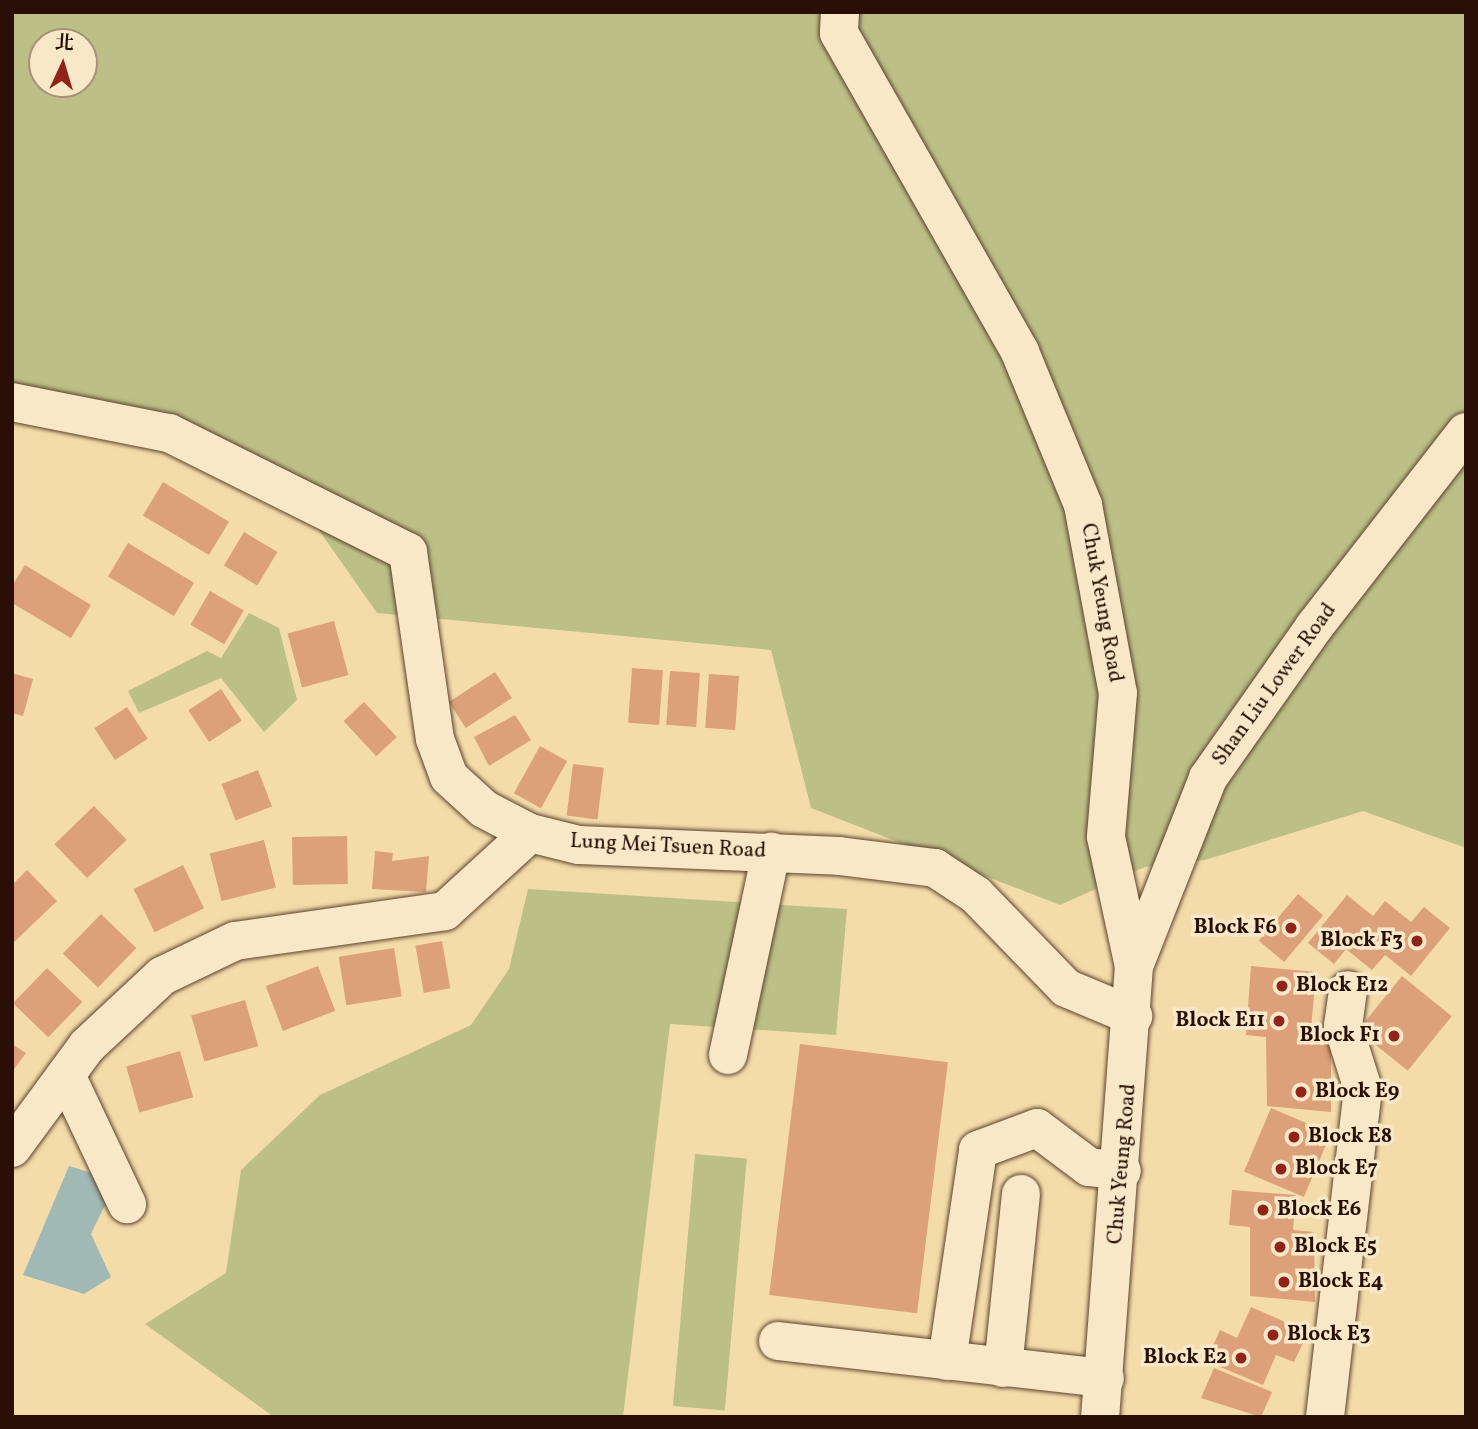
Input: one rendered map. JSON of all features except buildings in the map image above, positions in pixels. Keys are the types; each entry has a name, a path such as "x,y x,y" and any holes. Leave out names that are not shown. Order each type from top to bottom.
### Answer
{"street":[{"name":"Chuk Yeung Road","path":"840,12 839,33 1020,352 1083,505 1118,693 1106,837 1134,966 1133,1016 1100,1417"},
{"name":"Lung Mei Tsuen Road","path":"12,402 169,433 408,552 435,739 449,777 474,803 530,833 579,845 771,852 935,868 976,895 1066,988 1133,1016"},
{"name":"Shan Liu Lower Road","path":"1134,966 1208,778 1314,627 1466,432"},
{"path":"12,1148 110,1020 186,962 260,936 445,911 530,833"},
{"path":"728,1055 771,852"},
{"path":"1325,1417 1363,1088 1343,1026 1348,990"},
{"path":"66,1075 127,1204"},
{"path":"947,1361 978,1150 1037,1128 1089,1167 1122,1171"},
{"path":"1003,1368 1021,1194"},
{"path":"778,1341 1105,1378"}],"green space":[{"path":"12,12 1466,12 1466,848 1363,811 1205,860 1145,867 1060,905 811,808 771,650 377,613 281,476 12,382"},
{"path":"249,613 279,628 297,700 264,732 221,678 139,713 128,691 207,651 221,658"},
{"path":"528,889 847,909 836,1035 670,1024 623,1417 274,1417 145,1324 226,1273 241,1170 320,1095 471,1025 509,969"},
{"path":"695,1154 747,1159 725,1411 673,1406"}],"water":[{"path":"69,1166 95,1174 106,1203 91,1234 111,1277 84,1294 23,1275"}],"place":[{"name":"Block F6","path":"1291,928"},
{"name":"Block F3","path":"1417,941"},
{"name":"Block E12","path":"1282,986"},
{"name":"Block E11","path":"1279,1021"},
{"name":"Block F1","path":"1394,1036"},
{"name":"Block E9","path":"1301,1092"},
{"name":"Block E8","path":"1294,1137"},
{"name":"Block E7","path":"1281,1169"},
{"name":"Block E6","path":"1263,1210"},
{"name":"Block E5","path":"1280,1247"},
{"name":"Block E4","path":"1284,1282"},
{"name":"Block E3","path":"1273,1335"},
{"name":"Block E2","path":"1241,1358"}]}
